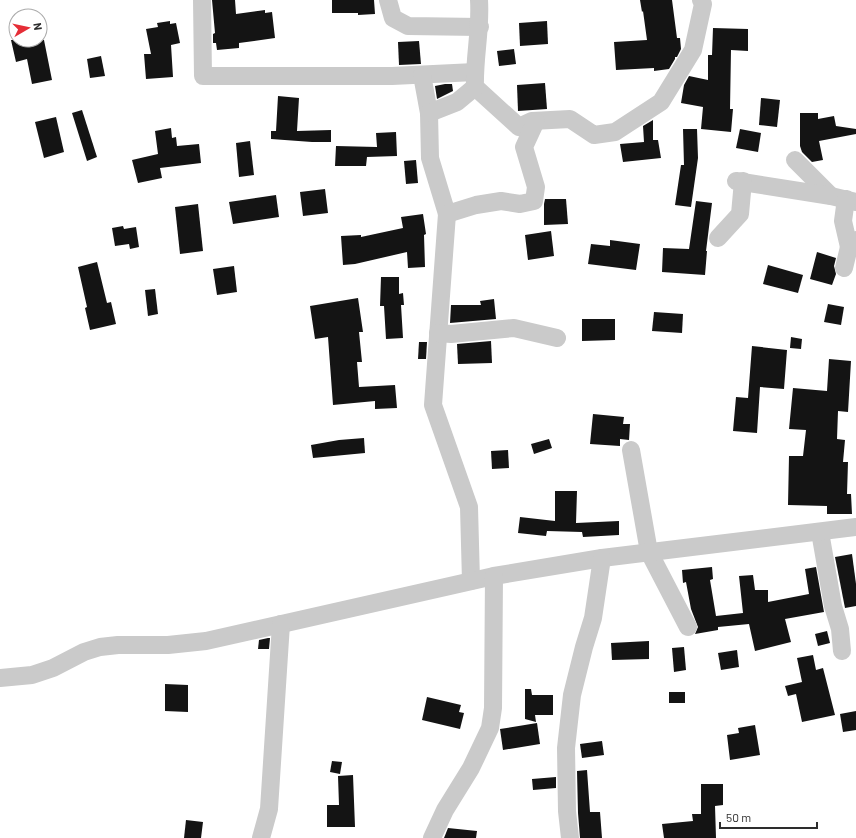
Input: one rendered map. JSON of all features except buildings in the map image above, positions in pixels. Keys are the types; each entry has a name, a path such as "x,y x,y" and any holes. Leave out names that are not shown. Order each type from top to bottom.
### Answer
{"street":[{"path":"202,0 203,76 422,75 475,79 519,127 532,121 570,119 594,135 615,132 661,102 693,50 703,4 702,0"},
{"path":"388,0 393,18 408,26 480,27"},
{"path":"429,112 456,102 475,79 480,27 479,0"},
{"path":"422,75 429,112 430,158 447,214 433,405 468,507 472,581"},
{"path":"447,214 476,205 501,201 520,204 534,200 536,187 524,146 536,121"},
{"path":"795,160 844,199"},
{"path":"718,238 740,214 740,181 844,199"},
{"path":"844,199 843,221 852,243 844,268"},
{"path":"438,332 451,334 514,328 558,338"},
{"path":"631,450 649,552 688,627"},
{"path":"0,678 32,675 52,668 84,652 100,647 118,645 168,645 206,641 494,576 602,558 856,527"},
{"path":"820,532 833,606 840,629 842,652"},
{"path":"570,838 567,811 566,748 572,695 593,618 602,558"},
{"path":"432,838 446,810 471,768 490,728 493,708 494,576"},
{"path":"261,838 269,809 281,624"}]}
